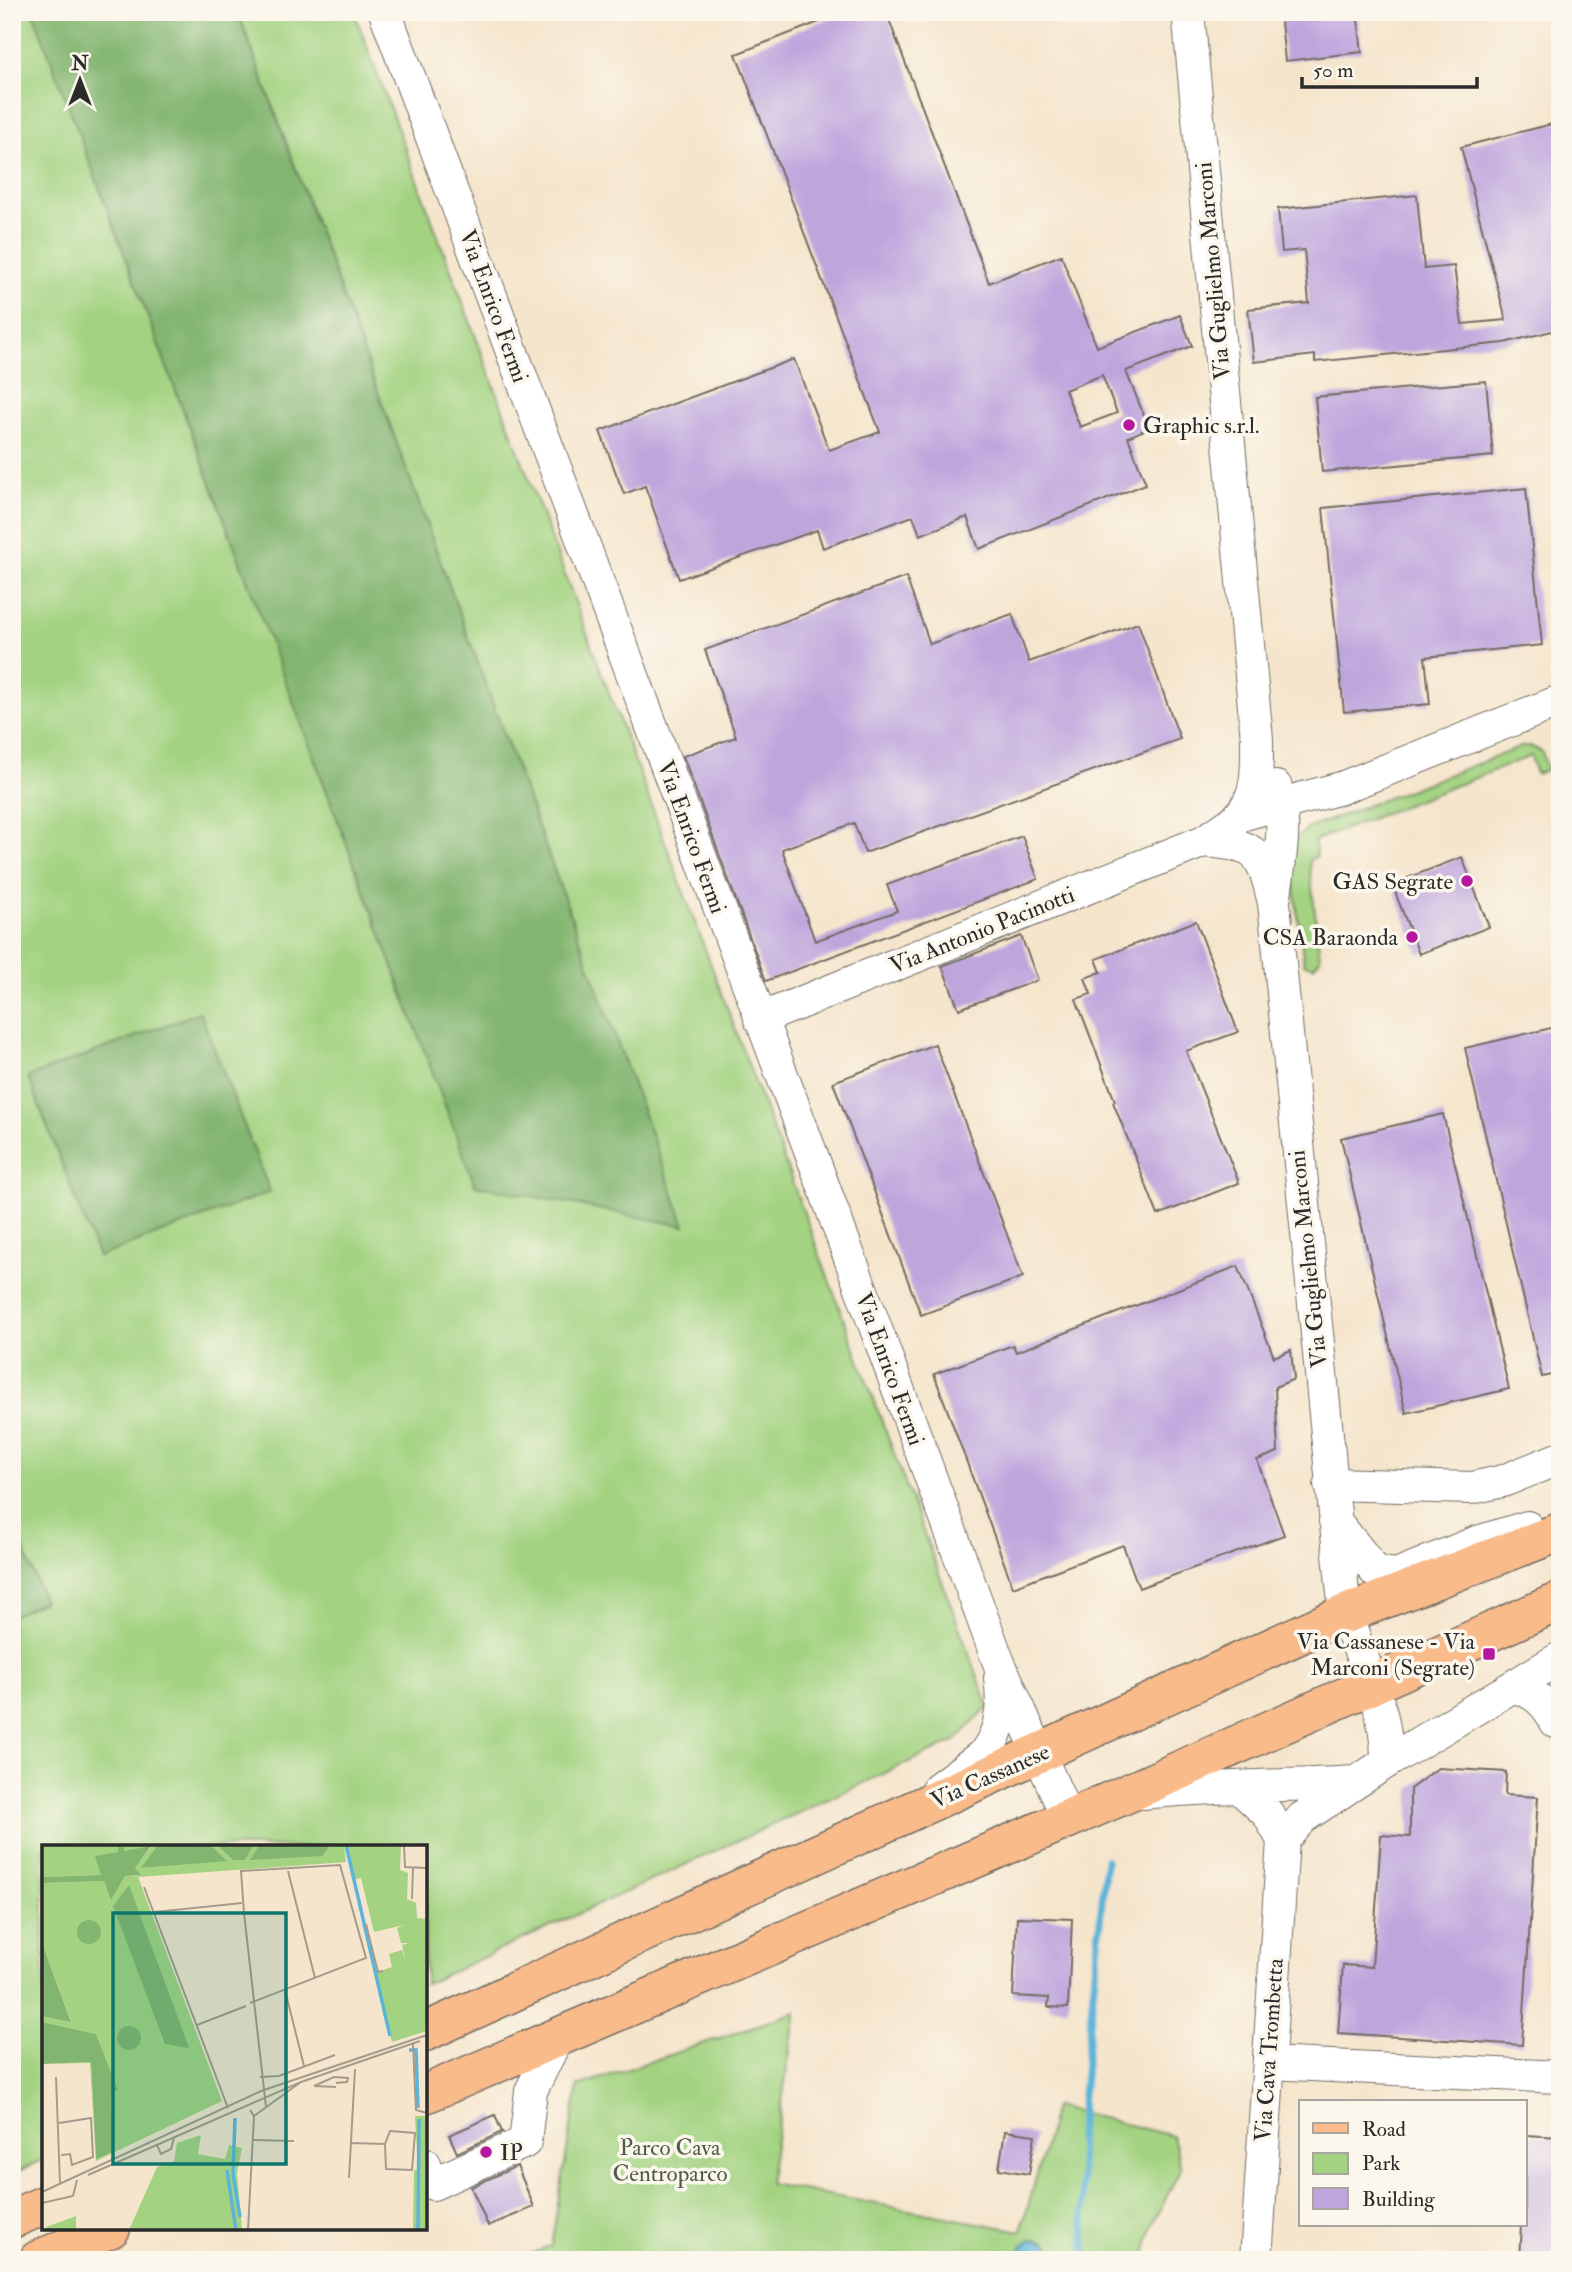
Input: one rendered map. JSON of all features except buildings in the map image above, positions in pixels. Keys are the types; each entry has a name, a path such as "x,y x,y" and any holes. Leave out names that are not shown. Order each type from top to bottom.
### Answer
{"main road":[{"name":"Via Cassanese","path":"427,2031 1345,1614 1560,1530"},
{"path":"427,2093 1124,1795 1560,1601"},
{"path":"12,2219 42,2206"},
{"path":"38,2260 106,2230"}],"street":[{"name":"Via Enrico Fermi","path":"385,12 999,1663 1068,1819"},
{"name":"Via Guglielmo Marconi","path":"1188,12 1257,739 1256,780 1250,800 1240,815 1205,841"},
{"path":"1240,815 1340,788 1559,707"},
{"name":"Via Guglielmo Marconi","path":"1257,739 1282,805 1281,849 1274,903"},
{"name":"Via Antonio Pacinotti","path":"760,1019 1205,841"},
{"name":"Via Guglielmo Marconi","path":"1205,841 1236,844 1251,850 1266,868 1274,903 1345,1614 1373,1685 1387,1747 1387,1762"},
{"path":"1331,1484 1472,1488 1503,1481 1560,1458"},
{"path":"1334,1520 1376,1572 1396,1574 1477,1542 1532,1526 1560,1530"},
{"path":"1240,1788 1268,1814 1283,1840 1302,1818 1387,1762 1560,1658"},
{"name":"Via Enrico Fermi","path":"914,1811 951,1778 984,1754 990,1746 1003,1712 999,1663"},
{"path":"1513,1687 1527,1690 1537,1697 1557,1727"},
{"path":"1124,1795 1201,1787 1240,1788 1358,1782"},
{"name":"Via Cava Trombetta","path":"1256,2260 1283,1840"},
{"path":"427,2169 433,2184 525,2142 530,2091 557,2038"},
{"path":"1269,2063 1560,2077"}],"green space":[{"path":"12,12 33,12 685,1226 238,12 354,12 989,1707 955,1741 427,1983 427,1845 42,1845 42,2160 12,2174 12,1616 44,1601 12,1519"},
{"path":"33,12 238,12 685,1226 475,1185"},
{"path":"1530,746 1542,752 1547,770 1536,774 1531,756 1314,841 1317,856 1309,860 1320,959 1314,966 1304,964 1291,861 1296,838 1309,828 1521,747"},
{"path":"200,1012 270,1192 98,1257 28,1077"},
{"path":"12,1519 44,1601 12,1616"},
{"name":"Parco Cava Centroparco","path":"796,2012 769,2184 1021,2231 1054,2106 1173,2136 1181,2168 1152,2226 1144,2260 514,2260 551,2246 578,2086"}],"water":[{"path":"1030,2240 1047,2243 1054,2251 1053,2260 1020,2260 1022,2246"}],"waterway":[{"path":"1086,2260 1079,2135 1106,1860"}],"place":[{"name":"Graphic s.r.l.","path":"1129,425"},
{"name":"GAS Segrate","path":"1467,881"},
{"name":"CSA Baraonda","path":"1412,937"},
{"name":"Via Cassanese - Via Marconi (Segrate)","path":"1489,1654"},
{"name":"IP","path":"486,2152"}]}
